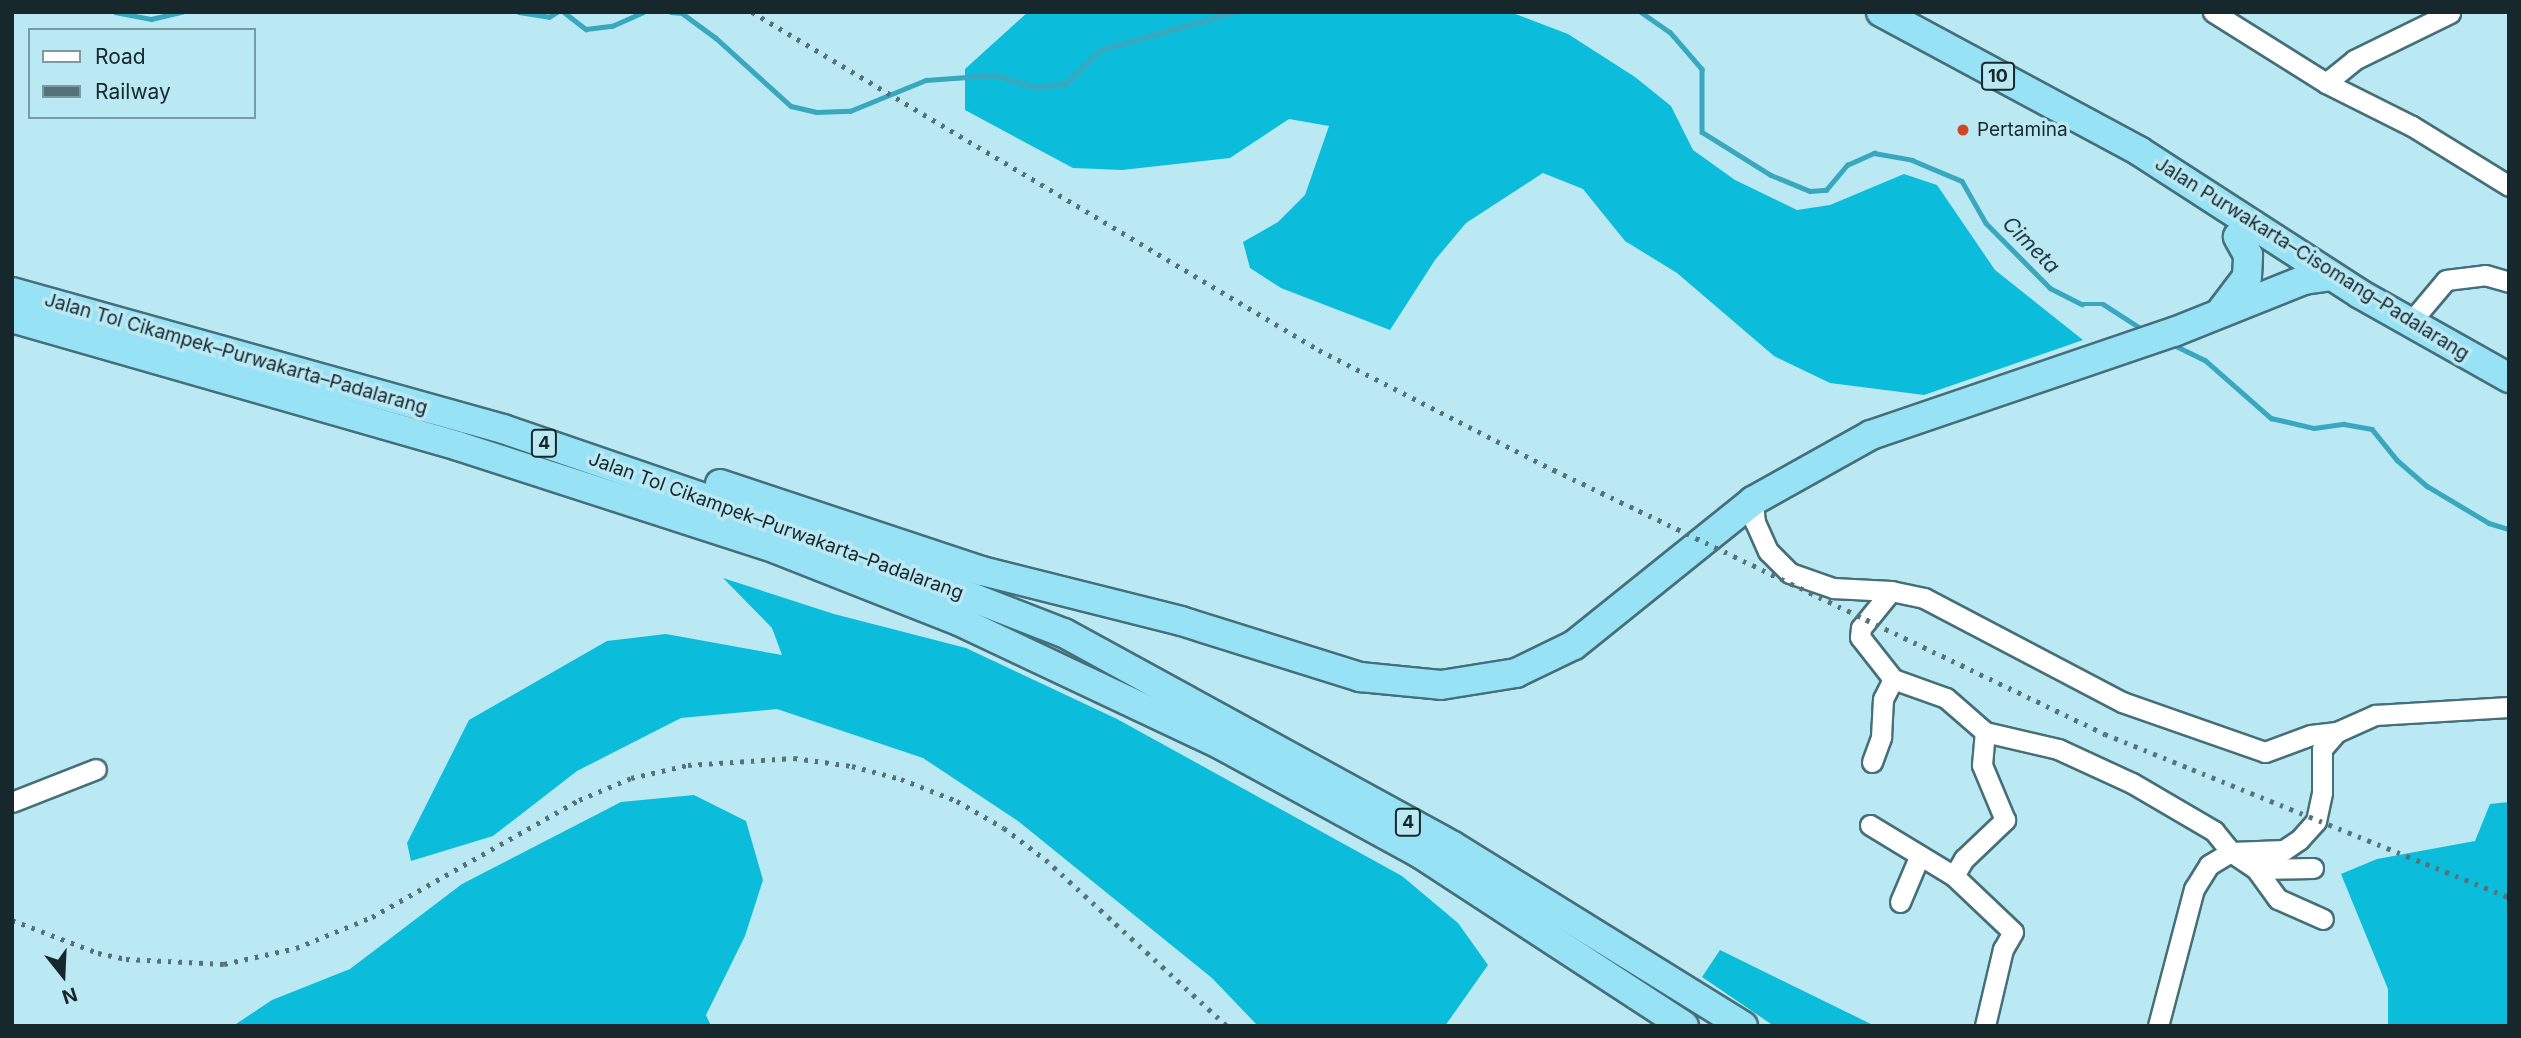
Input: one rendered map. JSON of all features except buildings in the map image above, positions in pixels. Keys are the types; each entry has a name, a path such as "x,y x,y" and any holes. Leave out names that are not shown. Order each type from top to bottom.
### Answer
{"highway":[{"name":"Jalan Purwakarta–Cisomang–Padalarang","path":"1881,12 2115,142 2139,151 2401,340 2509,390"},
{"name":"Jalan Purwakarta–Cisomang–Padalarang","path":"2115,142 2133,161 2238,237 2509,377"},
{"path":"2214,316 2235,298 2247,277 2248,255 2238,237"},
{"path":"619,470 711,481 982,571 1181,621 1360,677 1441,685 1516,673 1574,645 1753,501 1871,435 2174,332 2318,278"},
{"name":"Jalan Tol Cikampek–Purwakarta–Padalarang","path":"12,292 503,429 812,535 1064,633 1453,846 1743,1026"},
{"name":"Jalan Tol Cikampek–Purwakarta–Padalarang","path":"12,318 458,446 776,549 959,621 1148,708 1419,853 1684,1026"}],"street":[{"path":"2213,12 2326,83 2412,126 2509,186"},
{"path":"2326,83 2354,60 2450,13"},
{"path":"2409,324 2446,280 2485,275 2509,282"},
{"path":"1753,501 1755,522 1768,551 1790,573 1833,588 1891,591 1924,598 1975,622 2103,692 2174,723 2265,752 2311,735 2337,732 2375,715 2509,707"},
{"path":"1891,591 1861,628 1860,637 1893,679 1946,698 1985,732 2058,750 2132,783 2214,831 2231,852 2256,869 2278,899 2323,919"},
{"path":"1872,762 1881,737 1883,699 1893,679"},
{"path":"1954,876 1964,859 2005,820 1982,765 1985,732"},
{"path":"2158,1026 2194,889 2209,865 2231,852 2284,850 2316,821 2322,792 2322,749 2337,732"},
{"path":"12,802 96,769"},
{"path":"1870,825 1954,876 2013,932 2003,949 1985,1026"},
{"path":"1900,902 1919,857"},
{"path":"2256,869 2314,868"}],"shaded area":[{"path":"1028,12 1510,12 1568,34 1635,77 1671,106 1693,150 1735,180 1797,210 1830,205 1904,174 1937,185 1995,270 2083,340 1924,395 1830,383 1774,356 1677,273 1625,241 1583,189 1543,173 1466,223 1435,260 1390,330 1281,288 1250,268 1243,242 1278,222 1305,195 1329,126 1289,119 1230,158 1122,170 1073,168 965,110 965,69"},
{"path":"723,578 834,614 966,648 1117,719 1402,876 1458,923 1488,965 1445,1026 1258,1026 1212,978 1018,821 923,758 777,709 681,718 577,771 493,836 411,861 407,843 469,720 607,641 666,634 782,655 772,628"},
{"path":"694,795 746,821 763,880 745,936 706,1015 711,1026 233,1026 272,1000 350,969 462,884 621,802"},
{"path":"2509,802 2509,1026 2388,1026 2388,989 2341,874 2377,859 2475,841 2490,804"},
{"path":"1720,950 1875,1026 1774,1026 1702,977"}],"waterway":[{"path":"115,12 151,19 182,12"},
{"path":"519,12 549,17 557,12"},
{"path":"564,12 586,29 612,26 643,12"},
{"path":"671,12 682,13 716,38 791,106 816,112 850,111 926,80 995,75 1035,87 1065,84 1100,50 1234,12"},
{"name":"Cimeta","path":"1641,12 1670,32 1702,69 1702,132 1771,175 1810,191 1826,190 1847,165 1874,153 1912,160 1962,181 1986,223 2050,288 2082,304 2103,304 2145,331"},
{"name":"Cimeta","path":"2172,344 2205,360 2271,418 2314,428 2344,424 2372,429 2397,460 2427,486 2489,523 2509,529"}],"railway":[{"path":"752,12 1319,350 1554,470 2105,734 2509,897"},
{"path":"12,920 98,953 126,959 224,964 296,948 372,917 579,800 631,778 688,765 794,758 852,766 901,779 957,801 1004,828 1046,860 1227,1026"}],"place":[{"name":"Pertamina","path":"1963,130"}]}
